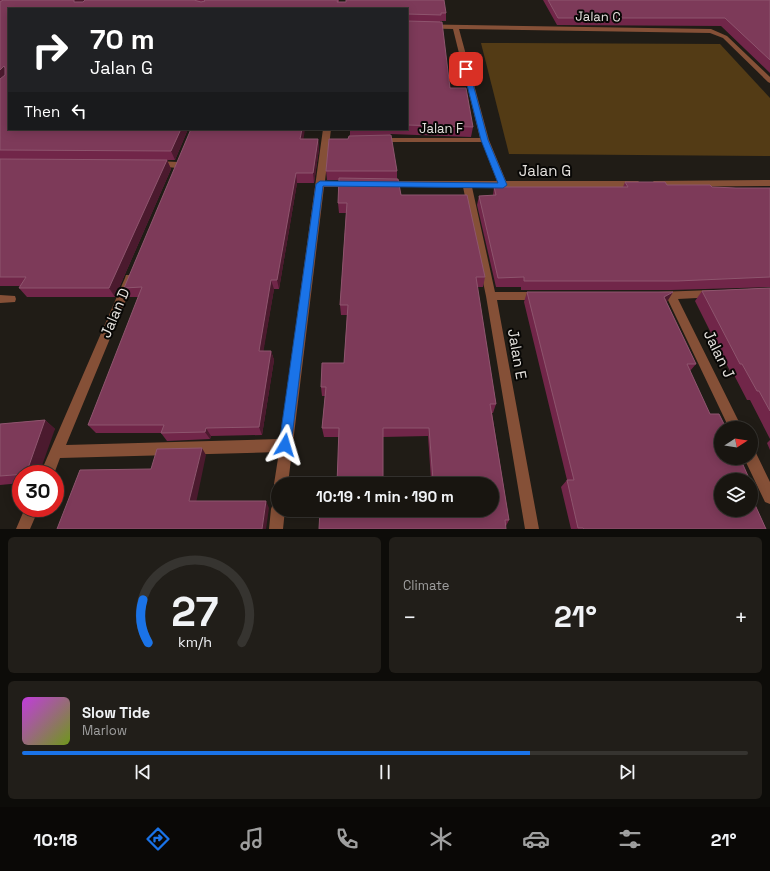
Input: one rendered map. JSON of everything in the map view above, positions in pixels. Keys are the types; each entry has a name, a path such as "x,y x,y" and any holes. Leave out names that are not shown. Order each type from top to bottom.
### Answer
{"street":[{"name":"Jalan C","path":"408,26 711,31 725,37 770,81"},
{"name":"Jalan F","path":"455,26 484,140 503,185"},
{"path":"282,477 320,184 331,141 327,130"},
{"name":"Jalan F","path":"368,140 484,140"},
{"path":"147,164 178,165"},
{"name":"Jalan G","path":"374,184 503,185 770,183"},
{"path":"320,184 358,184"},
{"name":"Jalan E","path":"467,185 491,296 532,529"},
{"name":"Jalan D","path":"51,465 135,268"},
{"path":"647,296 724,294"},
{"path":"491,296 545,296"},
{"name":"Jalan J","path":"671,296 733,421"},
{"path":"56,452 285,445"},
{"path":"754,465 770,496"},
{"path":"23,529 28,517"},
{"path":"276,529 277,517"}],"shaded area":[{"path":"481,43 720,44 770,98 770,156 509,154"}],"building":[{"path":"3,0 74,0 74,2 83,2 85,0 194,0 201,2 205,1 204,0 338,0 337,2 346,2 346,0 444,0 446,13 441,13 441,15 408,14 408,8 8,8 8,130 181,130 171,151 0,150 0,79 5,75 5,68 4,66 0,70 0,2"},
{"path":"548,0 770,0 770,60 725,18 558,18"},
{"path":"408,21 442,22 450,88 466,88 473,127 408,125"},
{"path":"191,130 302,130 300,139 318,139 313,173 296,173 277,280 271,280 259,351 271,351 259,427 206,428 205,432 161,433 164,425 88,425 142,287 124,288"},
{"path":"391,135 397,171 326,171 329,139 348,139 349,136"},
{"path":"0,159 167,160 109,288 19,288 26,277 0,277"},
{"path":"339,178 398,179 401,195 467,195 485,277 476,277 496,404 490,404 509,520 505,520 506,529 319,529 320,517 499,517 499,477 433,477 429,428 383,428 383,477 337,477 339,428 322,428 326,387 321,387 322,363 344,363 348,305 340,305 347,203 338,203"},
{"path":"625,182 665,182 667,185 710,185 712,187 770,188 770,277 677,281 524,281 524,277 498,278 479,196 496,195 494,187 628,187"},
{"path":"770,288 770,411 742,364 740,364 702,291"},
{"path":"527,292 673,292 664,297 696,364 687,364 710,414 719,414 722,421 714,421 714,465 743,465 747,473 714,473 714,517 758,517 758,511 766,529 578,528 567,480 574,480"},
{"path":"45,420 29,465 12,465 12,475 0,476 0,424"},
{"path":"202,448 189,501 266,501 262,529 57,529 62,517 64,517 64,511 80,470 151,469 157,449"}],"route":[{"path":"285,445 320,184 503,185 484,140 466,69"}]}
